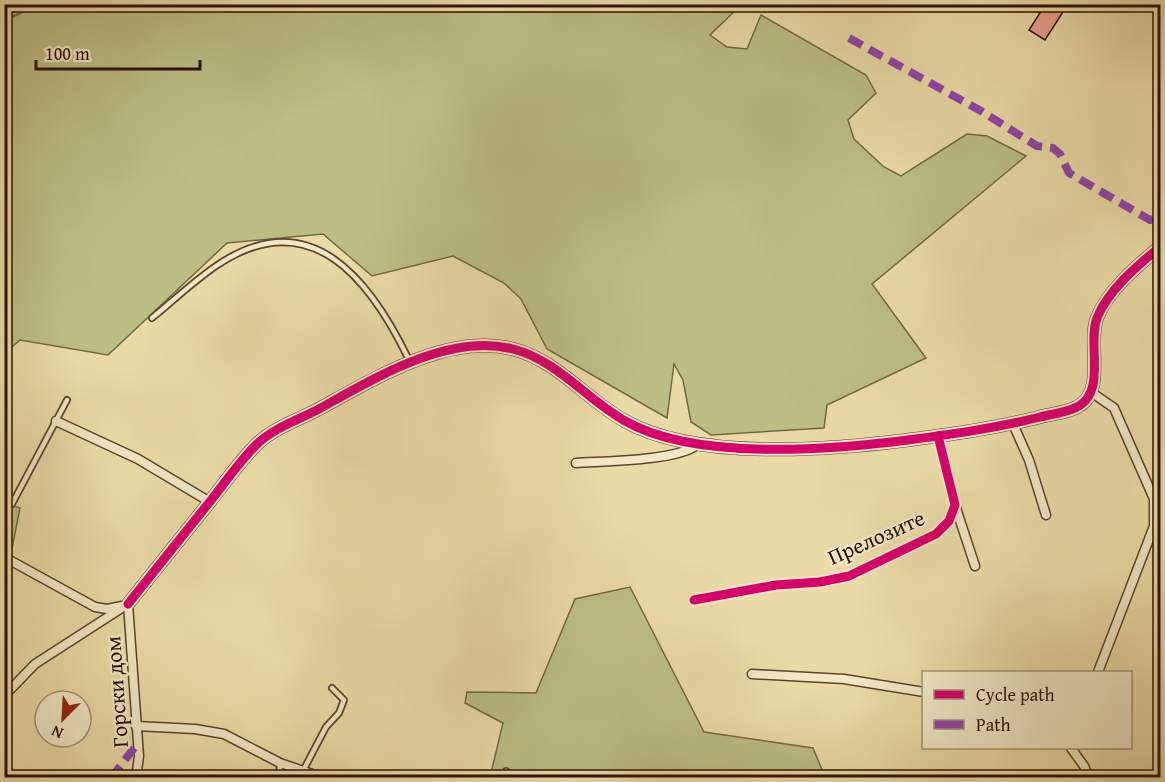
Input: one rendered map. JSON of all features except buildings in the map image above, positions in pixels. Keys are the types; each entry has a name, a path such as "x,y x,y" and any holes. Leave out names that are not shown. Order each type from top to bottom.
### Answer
{"street":[{"path":"4,696 34,664 128,604 263,438 409,360 486,345 514,349 548,364 626,422 671,440 697,445 810,448 860,446 938,436 1013,424 1076,408 1086,400 1091,392 1093,335 1097,319 1105,304 1140,263 1161,247"},
{"path":"1091,392 1114,408 1155,505 1154,526 1098,671"},
{"path":"56,421 131,455 210,502"},
{"path":"1013,424 1029,460 1046,515"},
{"name":"Прелозите","path":"694,600 776,585 820,582 849,576 936,534 949,521 955,505 938,436"},
{"path":"576,463 633,460 678,452 697,445"},
{"path":"955,505 975,566"},
{"path":"4,557 94,607 107,609 128,604"},
{"name":"Горски дом","path":"128,604 139,756 136,777"},
{"path":"752,674 844,679 922,692"},
{"path":"136,726 195,729 224,734 280,763 324,777"},
{"path":"1072,749 1089,777"}],"lane":[{"path":"152,318 216,266 268,244 286,243 318,248 348,270 377,303 409,360"},
{"path":"4,507 12,504 67,400"},
{"path":"304,769 326,727 342,706 344,700 340,693 332,688"},
{"path":"279,777 280,763"},
{"path":"504,777 506,771"}],"green space":[{"path":"5,4 741,5 710,35 727,47 747,49 761,15 866,75 876,93 848,120 854,139 884,167 901,176 967,134 987,136 1026,156 872,284 926,358 827,405 824,428 711,435 691,422 683,380 674,364 667,418 547,349 521,299 504,283 453,256 372,276 323,234 227,243 108,355 20,340 5,353"},
{"path":"4,503 20,508 12,549 5,548"},
{"path":"630,587 704,732 813,748 825,777 490,777 503,723 465,703 467,692 536,693 575,599"}],"waterway":[{"path":"4,21 38,4"}],"marked path":[{"path":"849,38 981,111 1037,146 1053,148 1060,154 1069,173 1150,220 1160,217"},
{"path":"111,778 138,743"}],"cycle path":[{"path":"128,604 239,464 262,439 386,373 437,353 463,347 488,346 513,349 529,354 558,371 625,421 654,434 688,442 725,447 803,449 876,444 941,435 1063,412 1077,407 1086,400 1094,379 1094,329 1097,318 1116,288 1160,247"},
{"path":"694,600 776,585 820,582 849,576 936,534 949,521 955,505 938,436"}]}
